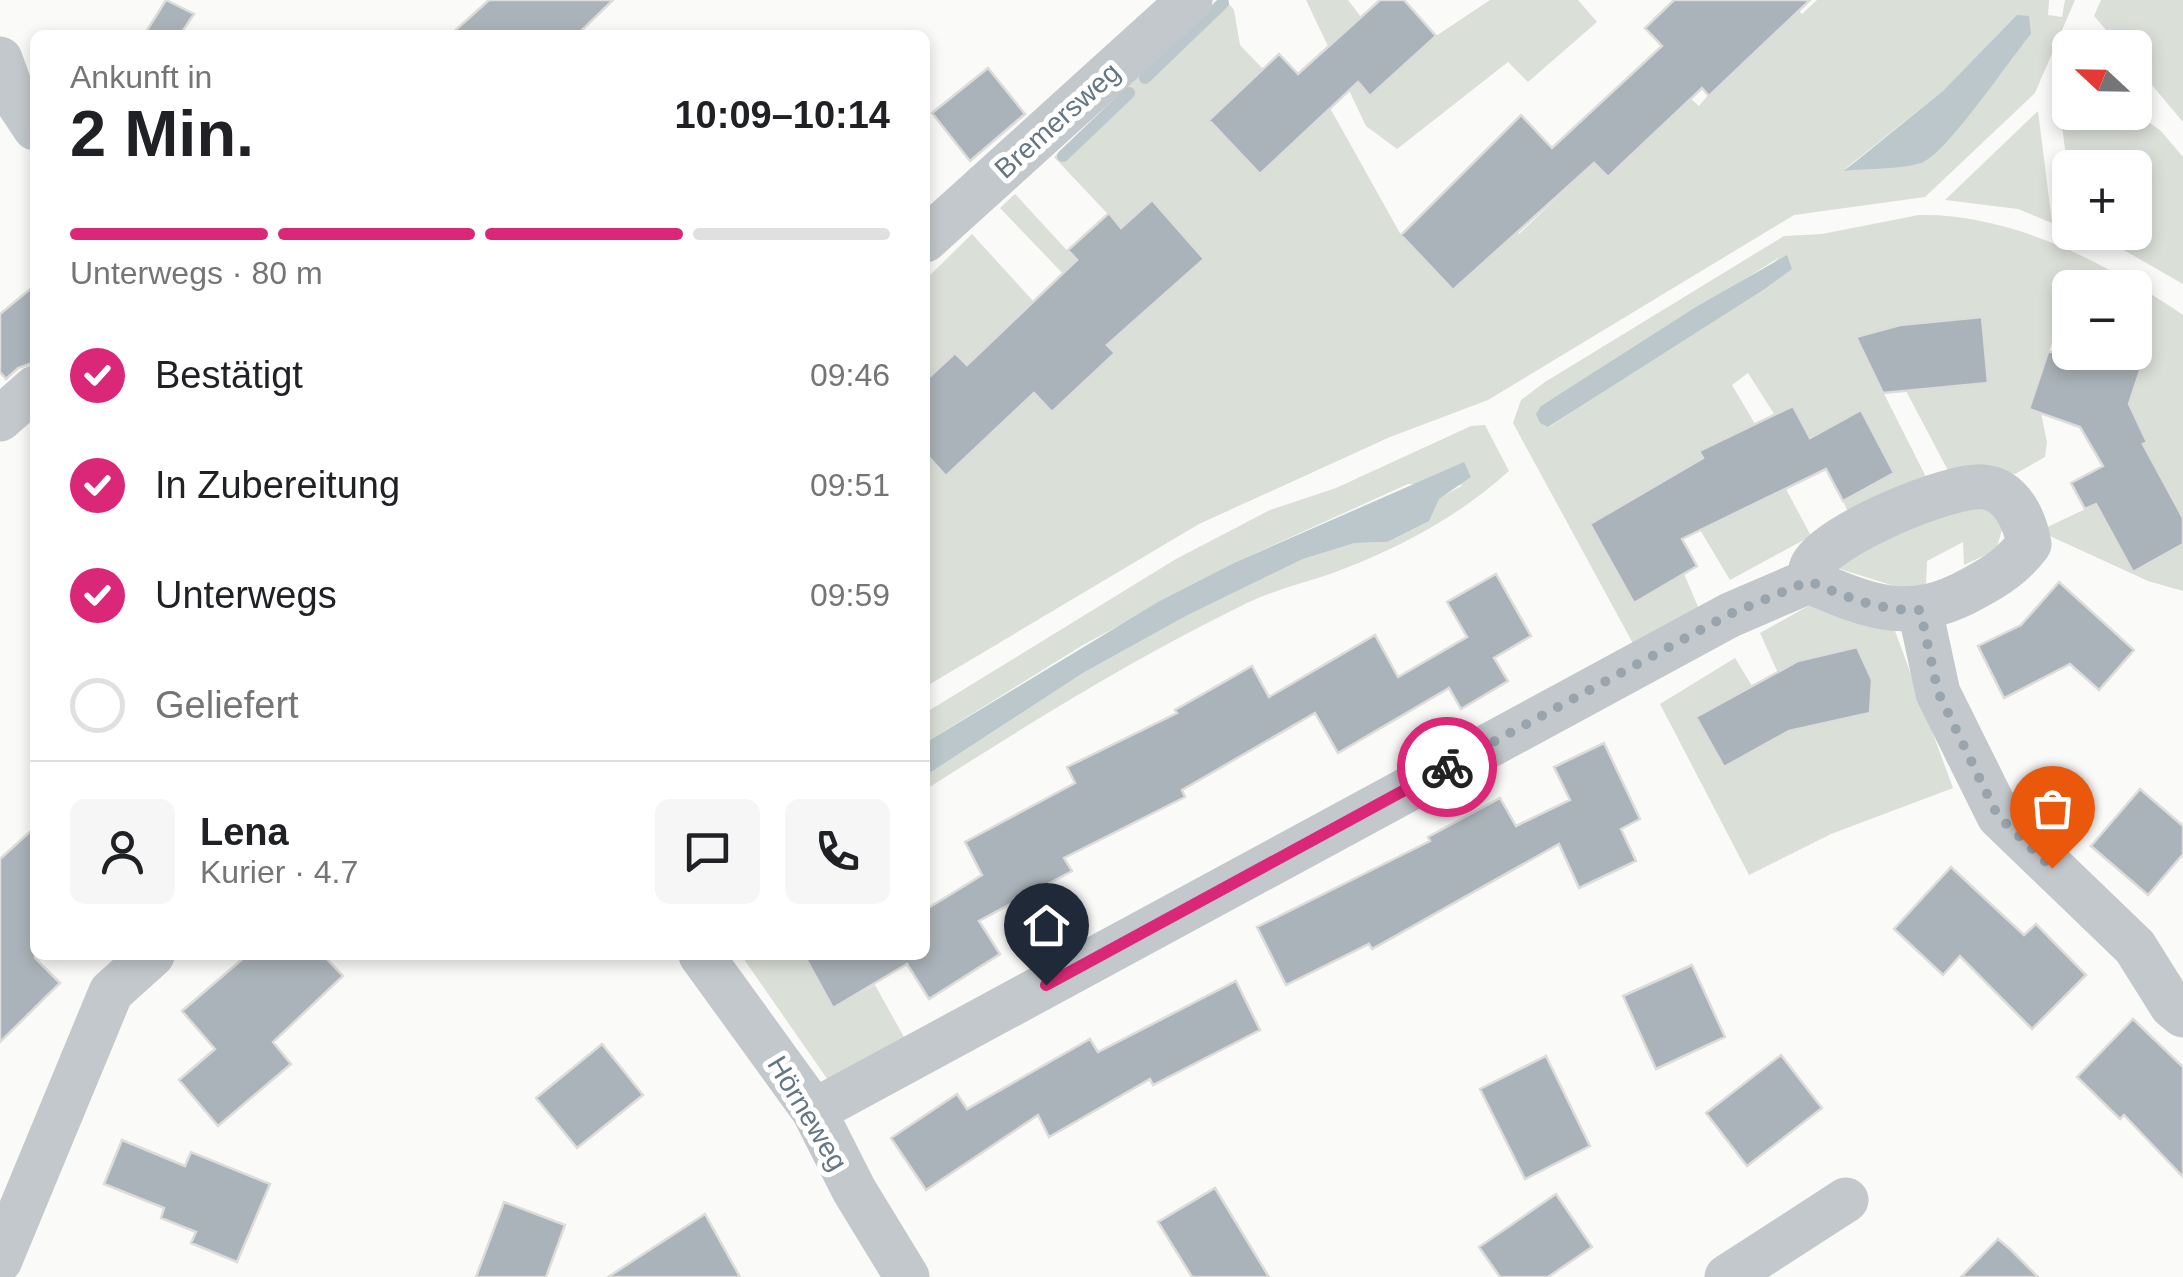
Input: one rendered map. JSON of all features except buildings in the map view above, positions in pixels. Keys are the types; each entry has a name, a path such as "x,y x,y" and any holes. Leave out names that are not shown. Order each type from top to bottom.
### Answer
{"street":[{"name":"Bremersweg","path":"930,235 1190,0"},
{"path":"0,59 14,95 30,120"},
{"path":"0,419 30,392"},
{"path":"814,1111 1730,614 1809,581 1858,602 1896,610 1920,610 1951,601 2012,567 2029,544 2024,519 2008,500 1986,487 1934,496 1851,534 1812,564 1809,581"},
{"path":"1920,610 1938,692 1998,816 2135,948 2172,1006 2183,1015"},
{"path":"0,1260 111,992 146,960"},
{"name":"Hörneweg","path":"705,960 814,1111 854,1190 907,1277"},
{"path":"1727,1277 1846,1200"}],"shaded area":[{"path":"1217,0 1226,0 1234,10 1240,45 1263,69 1209,121 1260,174 1330,108 1401,235 1499,214 1519,234 1594,163 1608,177 1691,99 1699,106 1788,0 1802,14 1817,0 2049,0 2048,15 2062,17 2065,0 2075,0 2062,30 2052,30 2052,53 2035,93 1925,197 1794,215 1488,400 1390,437 1199,524 930,684 930,458 947,476 1012,413 955,353 930,376 930,275 972,234 1034,302 1052,411 1114,353 1059,293 1069,280 1000,208 1015,194 1133,322 1204,259 1152,201 1121,228 1054,157","holes":["2031,34 1993,79 1845,169 1944,90"]},
{"path":"1306,0 1348,0 1361,17 1328,46"},
{"path":"1490,0 1578,0 1597,22 1528,82 1508,62 1397,149 1366,126 1330,50 1371,95 1436,36"},
{"path":"2101,0 2183,0 2183,122 2152,85 2152,30 2106,30 2094,16"},
{"path":"2017,15 2029,16 2031,34 1961,126 1932,156 1912,165 1844,171 1944,90"},
{"path":"2038,111 2052,223 2018,209 1945,200"},
{"path":"2152,124 2161,131 2183,157 2183,284 2124,250 2152,250 2152,150 2065,150 2062,130 2152,130"},
{"path":"1919,215 1954,217 2024,232 2052,243 2052,250 2069,250 2109,270 2052,270 2052,343 2029,408 2041,413 2047,442 2045,457 2015,474 1990,468 1951,476 1906,391 1988,383 1982,318 1900,325 1856,338 1927,479 1851,519 1843,501 1894,473 1861,411 1810,438 1776,417 1748,373 1732,385 1755,424 1700,451 1730,515 1786,489 1811,536 1730,580 1669,478 1590,524 1634,602 1684,574 1702,616 1636,649 1513,423 1521,400 1784,236 1822,234","holes":["1780,257 1708,322 1549,427 1541,406"]},
{"path":"1787,255 1792,269 1763,290 1548,427 1540,423 1536,414 1541,406 1696,307"},
{"path":"2152,296 2183,315 2183,518 2158,471 2119,458 2147,442 2134,415 2110,407 2120,394 2135,386 2140,370 2152,370"},
{"path":"1485,425 1509,471 1448,517 1381,553 1257,598 1205,624 1083,692 930,787 930,773 1083,673 1186,616 1303,559 1355,543 1387,542 1438,499 1463,485 1408,484 1236,562 1083,645 930,740 930,710 1176,559 1270,510 1336,488 1471,426"},
{"path":"1464,462 1471,477 1439,499 1429,521 1387,542 1355,543 1303,559 1186,616 1083,673 930,773 930,740 1158,602 1236,562"},
{"path":"1967,504 1993,511 2003,527 1996,550 1964,565 1963,542 1927,561 1926,585 1904,589 1840,569 1840,562 1910,525"},
{"path":"2096,504 2133,571 2183,544 2183,591 2148,581 2039,531"},
{"path":"1812,604 1895,631 1953,788 1831,834 1749,875 1660,704 1735,658 1752,686 1697,717 1724,767 1790,731 1787,693 1760,633"},
{"path":"744,960 807,960 834,1007 875,985 904,1037 828,1080"}],"waterway":[{"path":"1145,78 1223,3"},
{"path":"1063,156 1129,93"}],"way so far":[{"path":"1447,767 1730,614 1809,581 1858,602 1896,610 1920,610 1938,692 1998,816 2052,868"}],"route":[{"path":"1046,985 1447,767"}]}
